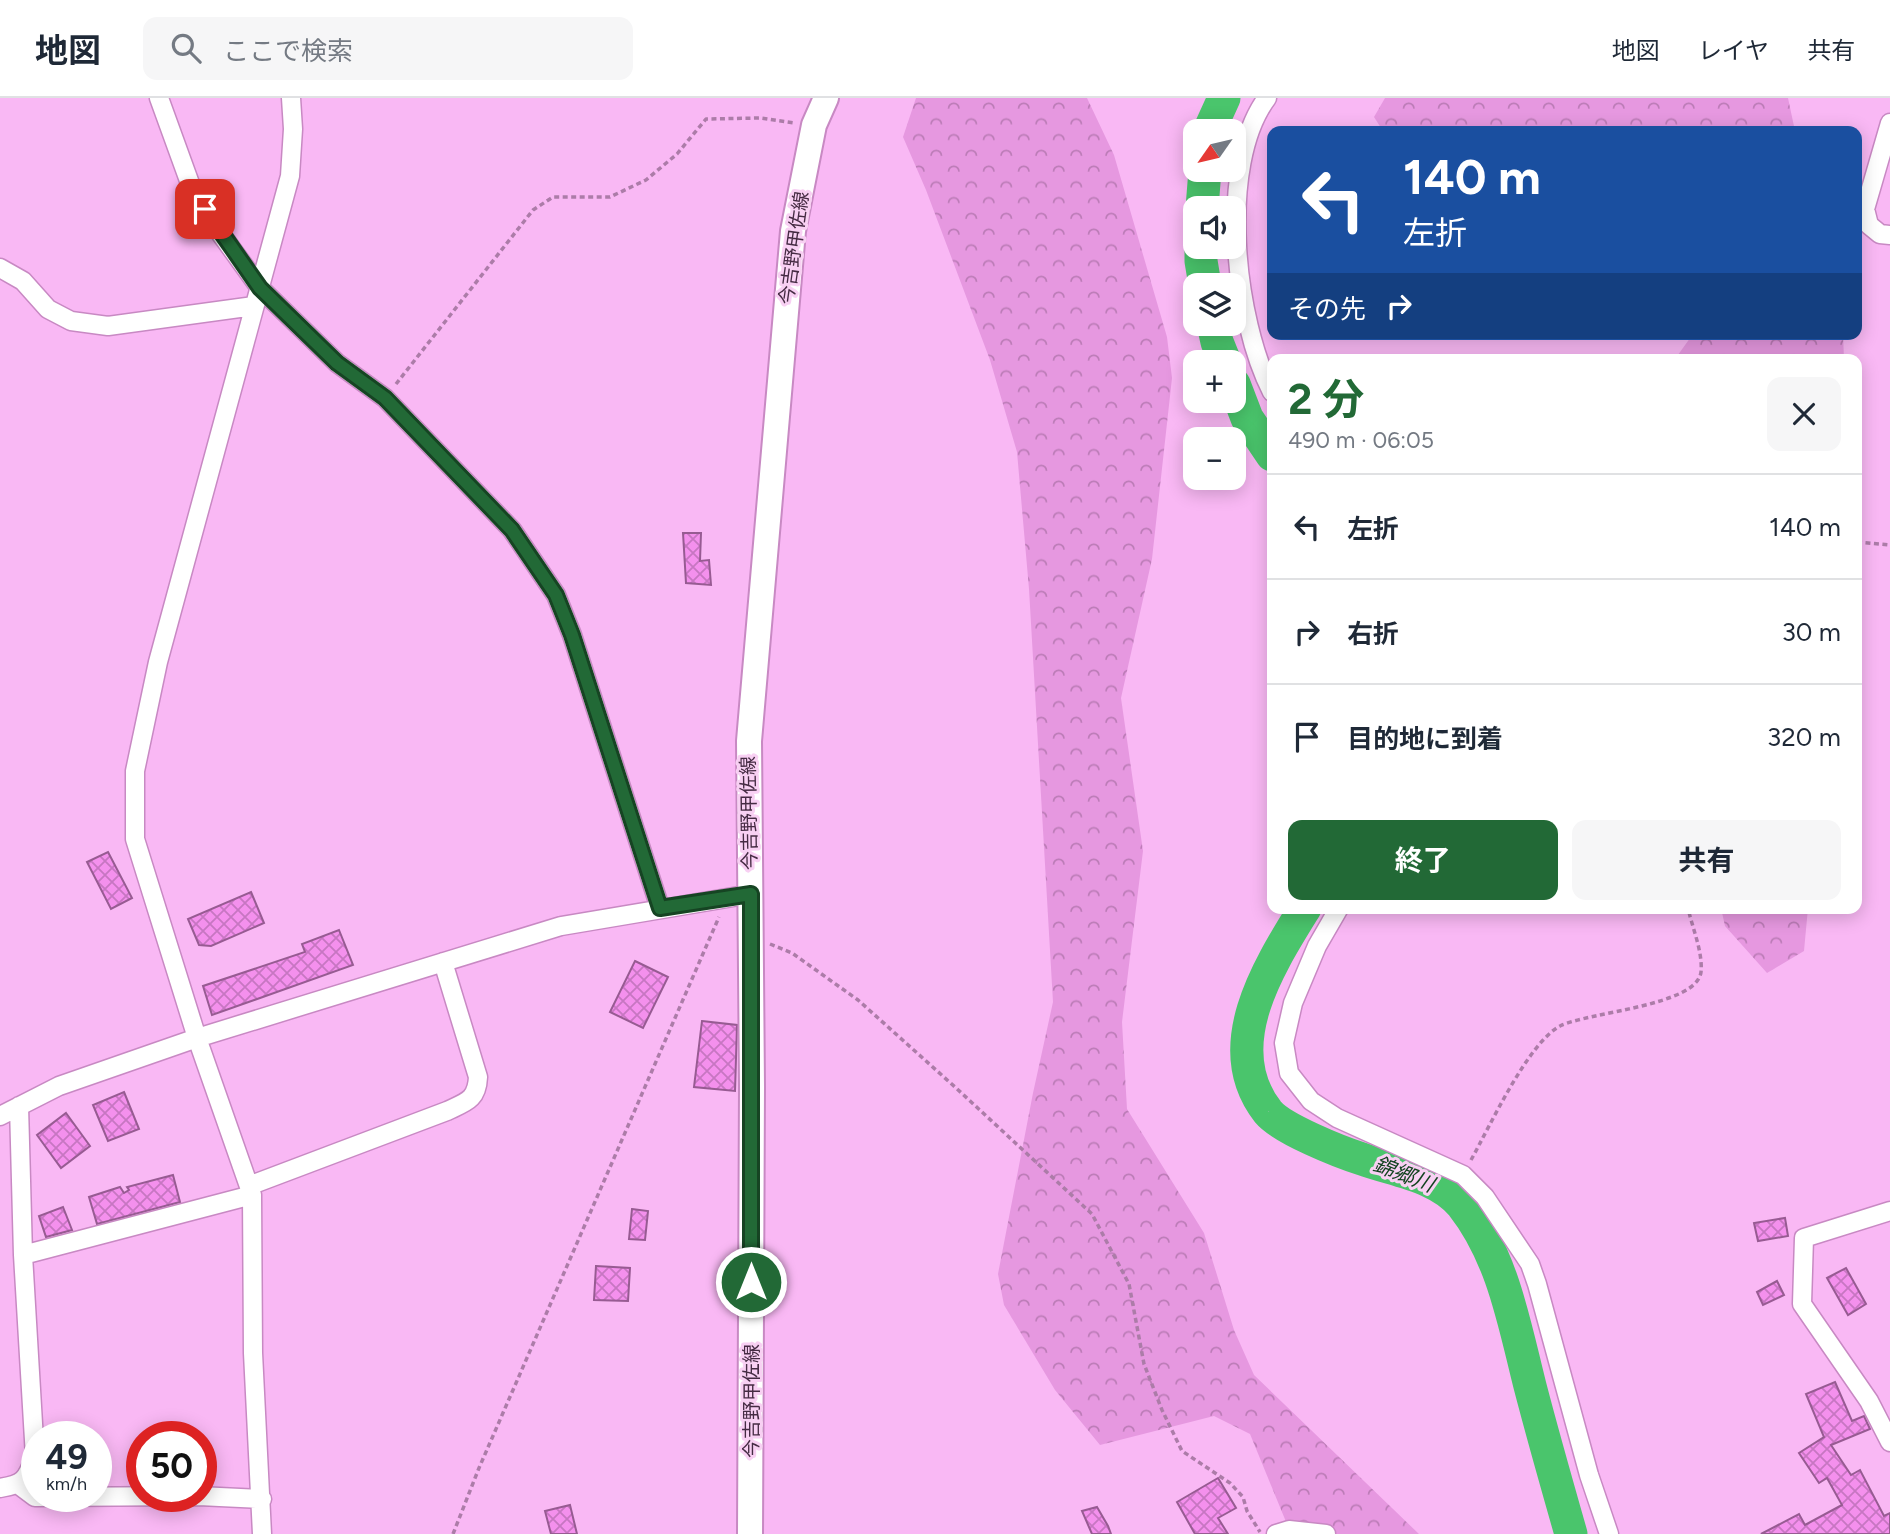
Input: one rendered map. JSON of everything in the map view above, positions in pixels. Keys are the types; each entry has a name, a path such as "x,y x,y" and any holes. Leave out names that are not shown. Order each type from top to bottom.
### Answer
{"main road":[{"name":"今吉野甲佐線","path":"750,1534 752,937 739,897 749,849 749,741 753,680 793,231 814,125 827,98"}],"street":[{"path":"159,98 192,188 218,230 260,288 337,363 385,398 512,530 556,595 572,635 660,908"},
{"path":"262,1534 253,1353 251,1190 197,1038 135,839 135,771 158,662 290,176 293,129 291,98"},
{"path":"1267,98 1260,107 1241,158 1236,218 1243,304 1267,382"},
{"path":"1890,123 1865,209 1869,225 1880,234 1890,235"},
{"path":"0,268 23,281 48,309 71,321 107,326 254,306"},
{"path":"0,1116 59,1086 197,1038 561,926 739,897"},
{"path":"1336,914 1317,946 1293,1003 1284,1043 1289,1073 1311,1101 1337,1118 1463,1175 1485,1197 1530,1264 1537,1283 1589,1475 1609,1534"},
{"path":"23,1255 251,1190 470,1100 477,1090 478,1077 443,962"},
{"path":"0,1488 19,1485 28,1475 35,1457 23,1255 19,1106"},
{"path":"1890,1211 1804,1238 1802,1304 1869,1401 1890,1442"},
{"path":"19,1485 35,1497 199,1496 262,1499"},
{"path":"1276,1534 1289,1530 1326,1534"}],"path":[{"path":"385,398 533,210 553,197 610,197 646,180 677,154 706,119 760,118 814,125"},
{"path":"1862,542 1890,545"},
{"path":"453,1534 696,965 739,897"},
{"path":"1463,1175 1529,1056 1559,1027 1658,1001 1686,992 1696,984 1701,973 1689,914"},
{"path":"752,937 792,953 858,1000 956,1087 1091,1214 1129,1284 1144,1364 1182,1451 1230,1483 1243,1497 1247,1511 1261,1534"}],"green space":[{"path":"916,98 1087,98 1114,155 1167,337 1172,378 1152,559 1121,698 1143,851 1122,1022 1127,1109 1204,1233 1234,1330 1254,1375 1419,1534 1291,1534 1250,1434 1214,1416 1100,1445 1055,1390 1004,1305 998,1274 1053,1002 1029,589 1017,452 990,360 926,190 903,137"},
{"path":"1385,98 1788,98 1794,126 1380,126 1374,117"},
{"path":"1689,340 1843,340 1844,354 1679,354"},
{"path":"1722,914 1807,914 1804,951 1767,973 1725,926"}],"building":[{"path":"683,533 701,533 700,561 709,560 711,585 686,583"},
{"path":"108,852 132,898 111,909 87,862"},
{"path":"251,892 264,923 211,946 199,945 188,919"},
{"path":"339,930 353,965 212,1015 203,986 305,952 302,944"},
{"path":"635,961 668,977 643,1028 610,1012"},
{"path":"702,1021 737,1025 735,1091 694,1087"},
{"path":"124,1092 139,1129 108,1141 93,1105"},
{"path":"66,1113 90,1146 61,1168 37,1135"},
{"path":"173,1175 180,1202 97,1224 89,1197 120,1187 124,1193 129,1190 127,1187"},
{"path":"63,1207 72,1230 46,1237 39,1216"},
{"path":"632,1209 648,1211 645,1240 629,1239"},
{"path":"1785,1218 1788,1236 1758,1241 1754,1223"},
{"path":"596,1266 630,1268 628,1301 594,1300"},
{"path":"1846,1268 1866,1304 1848,1315 1827,1278"},
{"path":"1777,1281 1784,1295 1763,1305 1757,1292"},
{"path":"1835,1382 1852,1421 1864,1416 1870,1429 1831,1445 1851,1475 1860,1470 1884,1516 1890,1513 1890,1534 1761,1534 1799,1514 1805,1525 1842,1505 1827,1478 1819,1483 1799,1453 1824,1437 1806,1394"},
{"path":"1218,1478 1236,1508 1218,1518 1228,1534 1195,1534 1177,1502"},
{"path":"570,1505 577,1534 551,1534 545,1511"},
{"path":"1097,1507 1111,1534 1092,1534 1082,1511"}],"waterway":[{"name":"錦郷川","path":"1214,119 1224,98"},
{"name":"錦郷川","path":"1203,196 1204,182"},
{"name":"錦郷川","path":"1201,259 1203,273"},
{"name":"錦郷川","path":"1216,336 1220,350"},
{"name":"錦郷川","path":"1245,413 1267,448"},
{"name":"錦郷川","path":"1301,914 1277,955 1254,1007 1248,1034 1247,1061 1253,1087 1268,1112 1286,1126 1340,1151 1429,1181 1441,1187 1462,1205 1488,1246 1505,1291 1571,1534"}],"route":[{"path":"205,209 260,288 337,363 385,398 512,530 556,595 572,635 660,908 751,894 751,1282"}]}
